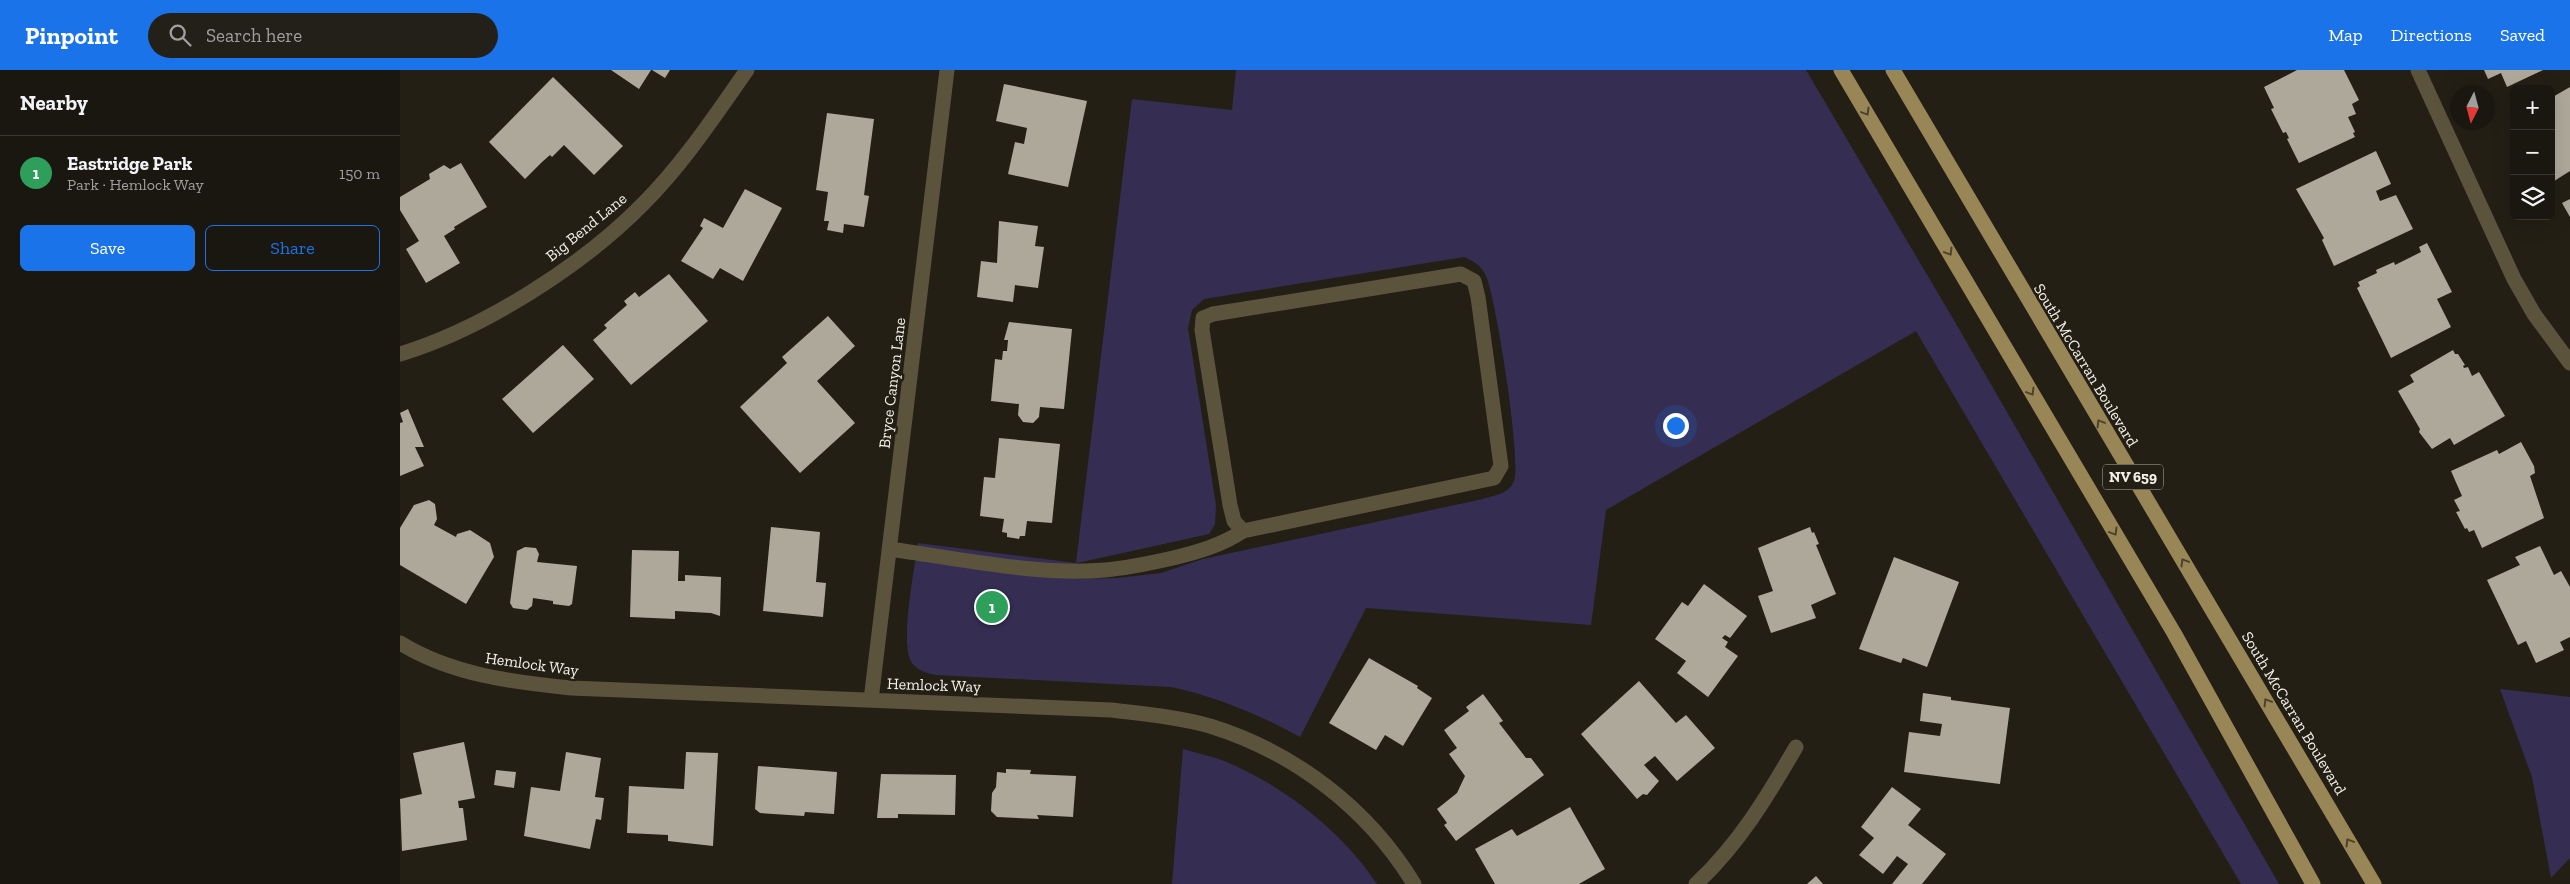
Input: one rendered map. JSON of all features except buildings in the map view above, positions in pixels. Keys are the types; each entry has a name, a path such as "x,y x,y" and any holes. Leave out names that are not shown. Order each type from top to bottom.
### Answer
{"main road":[{"name":"NV 659","path":"1841,70 2174,633 2313,884"},
{"name":"South McCarran Boulevard","path":"1893,70 2374,884"}],"street":[{"name":"Big Bend Lane","path":"400,354 457,332 511,302 569,266 608,236 642,205 671,174 699,139 747,70"},
{"name":"Bryce Canyon Lane","path":"871,700 947,70"},
{"path":"2418,70 2514,279 2534,314 2568,356"},
{"path":"889,549 1014,566 1064,570 1105,570 1184,555 1227,542 1243,530 1494,478 1501,466 1478,297 1474,281 1460,274 1212,314 1203,318 1202,330 1230,505 1234,522 1243,530"},
{"name":"Hemlock Way","path":"400,643 453,668 510,682 571,688 1112,710 1160,716 1209,726 1251,742 1297,766 1334,790 1371,826 1399,859 1414,884"},
{"path":"1696,884 1738,840 1765,802 1796,747"}],"shaded area":[{"path":"1236,70 1806,70 1955,322 2279,884 2241,884 1916,331 1606,510 1591,625 1366,608 1300,737 1237,707 1171,687 936,675 917,668 912,663 908,654 907,623 918,543 1076,563 1132,99 1232,110","holes":["1464,257 1480,266 1484,272 1496,315 1507,380 1516,468 1514,481 1509,489 1483,499 1203,559 1161,573 1117,578 1077,579 1077,563 1209,534 1215,524 1216,505 1188,328 1192,310 1204,299"]},
{"path":"2500,689 2570,697 2570,858 2551,878 2532,777"},
{"path":"1183,749 1224,761 1246,771 1289,796 1329,828 1347,846 1377,884 1172,884"}],"place":[{"name":"Eastridge Park","path":"992,607"}]}
